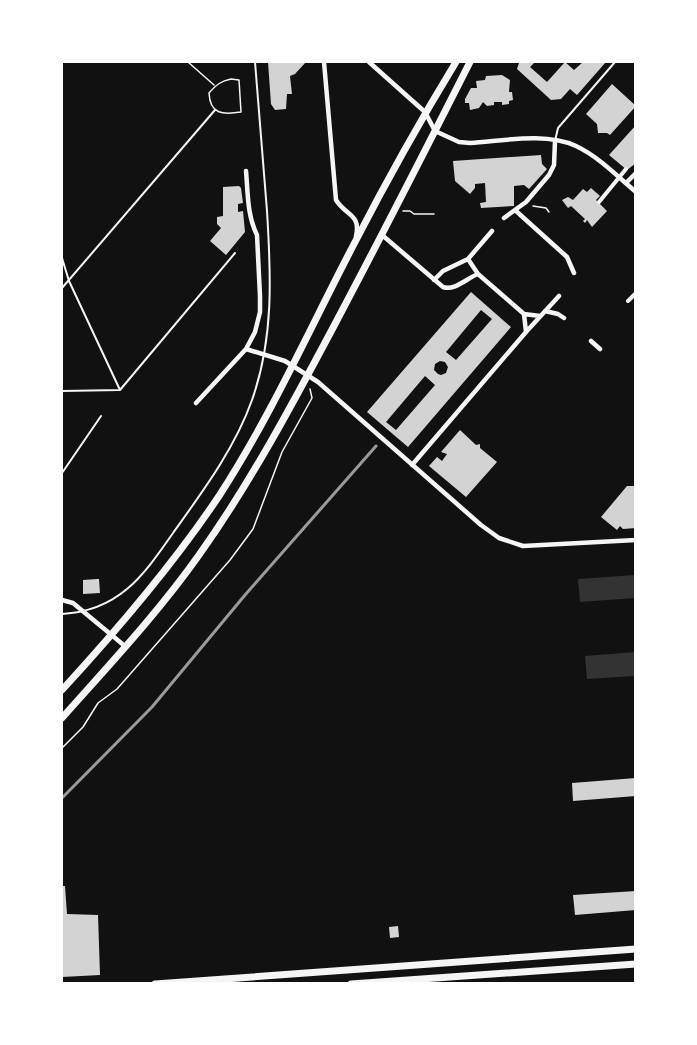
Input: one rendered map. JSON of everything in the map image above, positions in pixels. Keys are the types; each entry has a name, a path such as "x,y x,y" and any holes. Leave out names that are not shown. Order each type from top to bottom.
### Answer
{"main road":[{"path":"62,690 112,634 177,554 219,495 293,366 354,244 425,112 456,62"},
{"path":"62,718 126,647 198,557 235,503 275,436 382,236 470,62"},
{"path":"154,984 636,949"},
{"path":"351,984 636,964"}],"street":[{"path":"324,62 336,200 357,220 354,244"},
{"path":"369,62 425,112 435,131 459,142 524,139 555,141 577,147 595,157 636,192"},
{"path":"504,218 509,212 516,211 526,202 553,169 555,141"},
{"path":"599,202 626,169"},
{"path":"196,403 246,349 255,332 260,312 257,235 251,224 249,213 246,171"},
{"path":"626,183 636,173"},
{"path":"516,211 567,257 574,273"},
{"path":"434,280 443,271 468,259 492,231"},
{"path":"382,236 448,289 478,274"},
{"path":"468,259 478,274 524,314 540,316"},
{"path":"628,301 636,293"},
{"path":"412,465 559,296"},
{"path":"545,311 564,318"},
{"path":"524,314 526,332"},
{"path":"591,341 600,349"},
{"path":"246,349 293,366 308,374 481,525 510,543 534,546 636,540"},
{"path":"62,600 73,603 126,647"}],"lane":[{"path":"62,614 84,612 105,604 122,594 137,581 211,478 252,401 269,326 271,277 255,62"},
{"path":"555,141 558,128 615,62"},
{"path":"62,288 215,110"},
{"path":"62,391 120,390 235,252"},
{"path":"62,258 69,281 120,390"},
{"path":"62,473 101,416"}],"path":[{"path":"189,62 215,86"},
{"path":"239,80 241,112 223,114 215,110 210,102 209,93 215,86 222,81 239,80"},
{"path":"543,207 549,212"},
{"path":"62,748 83,727 98,703 117,689 230,560 253,529 282,452 312,398 308,374"}],"shaded area":[{"path":"635,575 635,598 580,602 578,579"},
{"path":"635,652 635,676 587,679 585,656"}],"building":[{"path":"268,62 306,62 290,76 292,94 287,94 286,109 275,110 271,104"},
{"path":"517,62 535,62 530,67 547,82 565,62 574,70 583,62 606,62 577,95 570,89 561,99 551,100 517,69 519,63"},
{"path":"502,75 510,80 509,92 512,92 513,100 509,101 509,104 502,105 502,102 494,102 494,105 487,106 483,102 479,108 470,110 469,103 465,103 465,99 471,88 477,88 476,81 485,80 486,76"},
{"path":"612,84 636,106 610,135 598,133 597,124 586,114"},
{"path":"636,125 636,163 627,170 609,155"},
{"path":"541,155 542,164 547,169 529,189 524,185 514,186 514,206 481,208 480,203 486,202 485,183 475,184 470,194 455,181 453,161"},
{"path":"239,186 243,203 238,204 238,212 243,211 245,232 226,255 210,241 221,228 217,224 217,217 223,216 223,187"},
{"path":"591,188 600,196 596,200 607,211 592,227 587,220 585,223 583,221 585,219 571,206 568,208 562,200 568,197 573,200 583,189 587,192"},
{"path":"471,292 511,327 408,447 367,412","holes":["481,310 492,319 456,360 446,352","440,361 445,362 448,367 446,373 438,374 434,370 435,364","425,376 435,385 396,430 386,422"]},
{"path":"460,430 476,445 480,444 480,448 497,462 466,497 429,466 437,457 442,461 447,454 441,452"},
{"path":"627,486 636,486 636,528 623,529 620,526 617,530 601,517"},
{"path":"99,579 100,593 83,594 83,580"},
{"path":"636,778 636,796 573,801 572,783"},
{"path":"62,886 65,886 67,914 98,915 100,975 62,977"},
{"path":"636,891 636,910 575,915 573,895"},
{"path":"398,926 399,937 390,938 389,927"}],"railway":[{"path":"62,798 152,707 245,595 376,446"}]}
